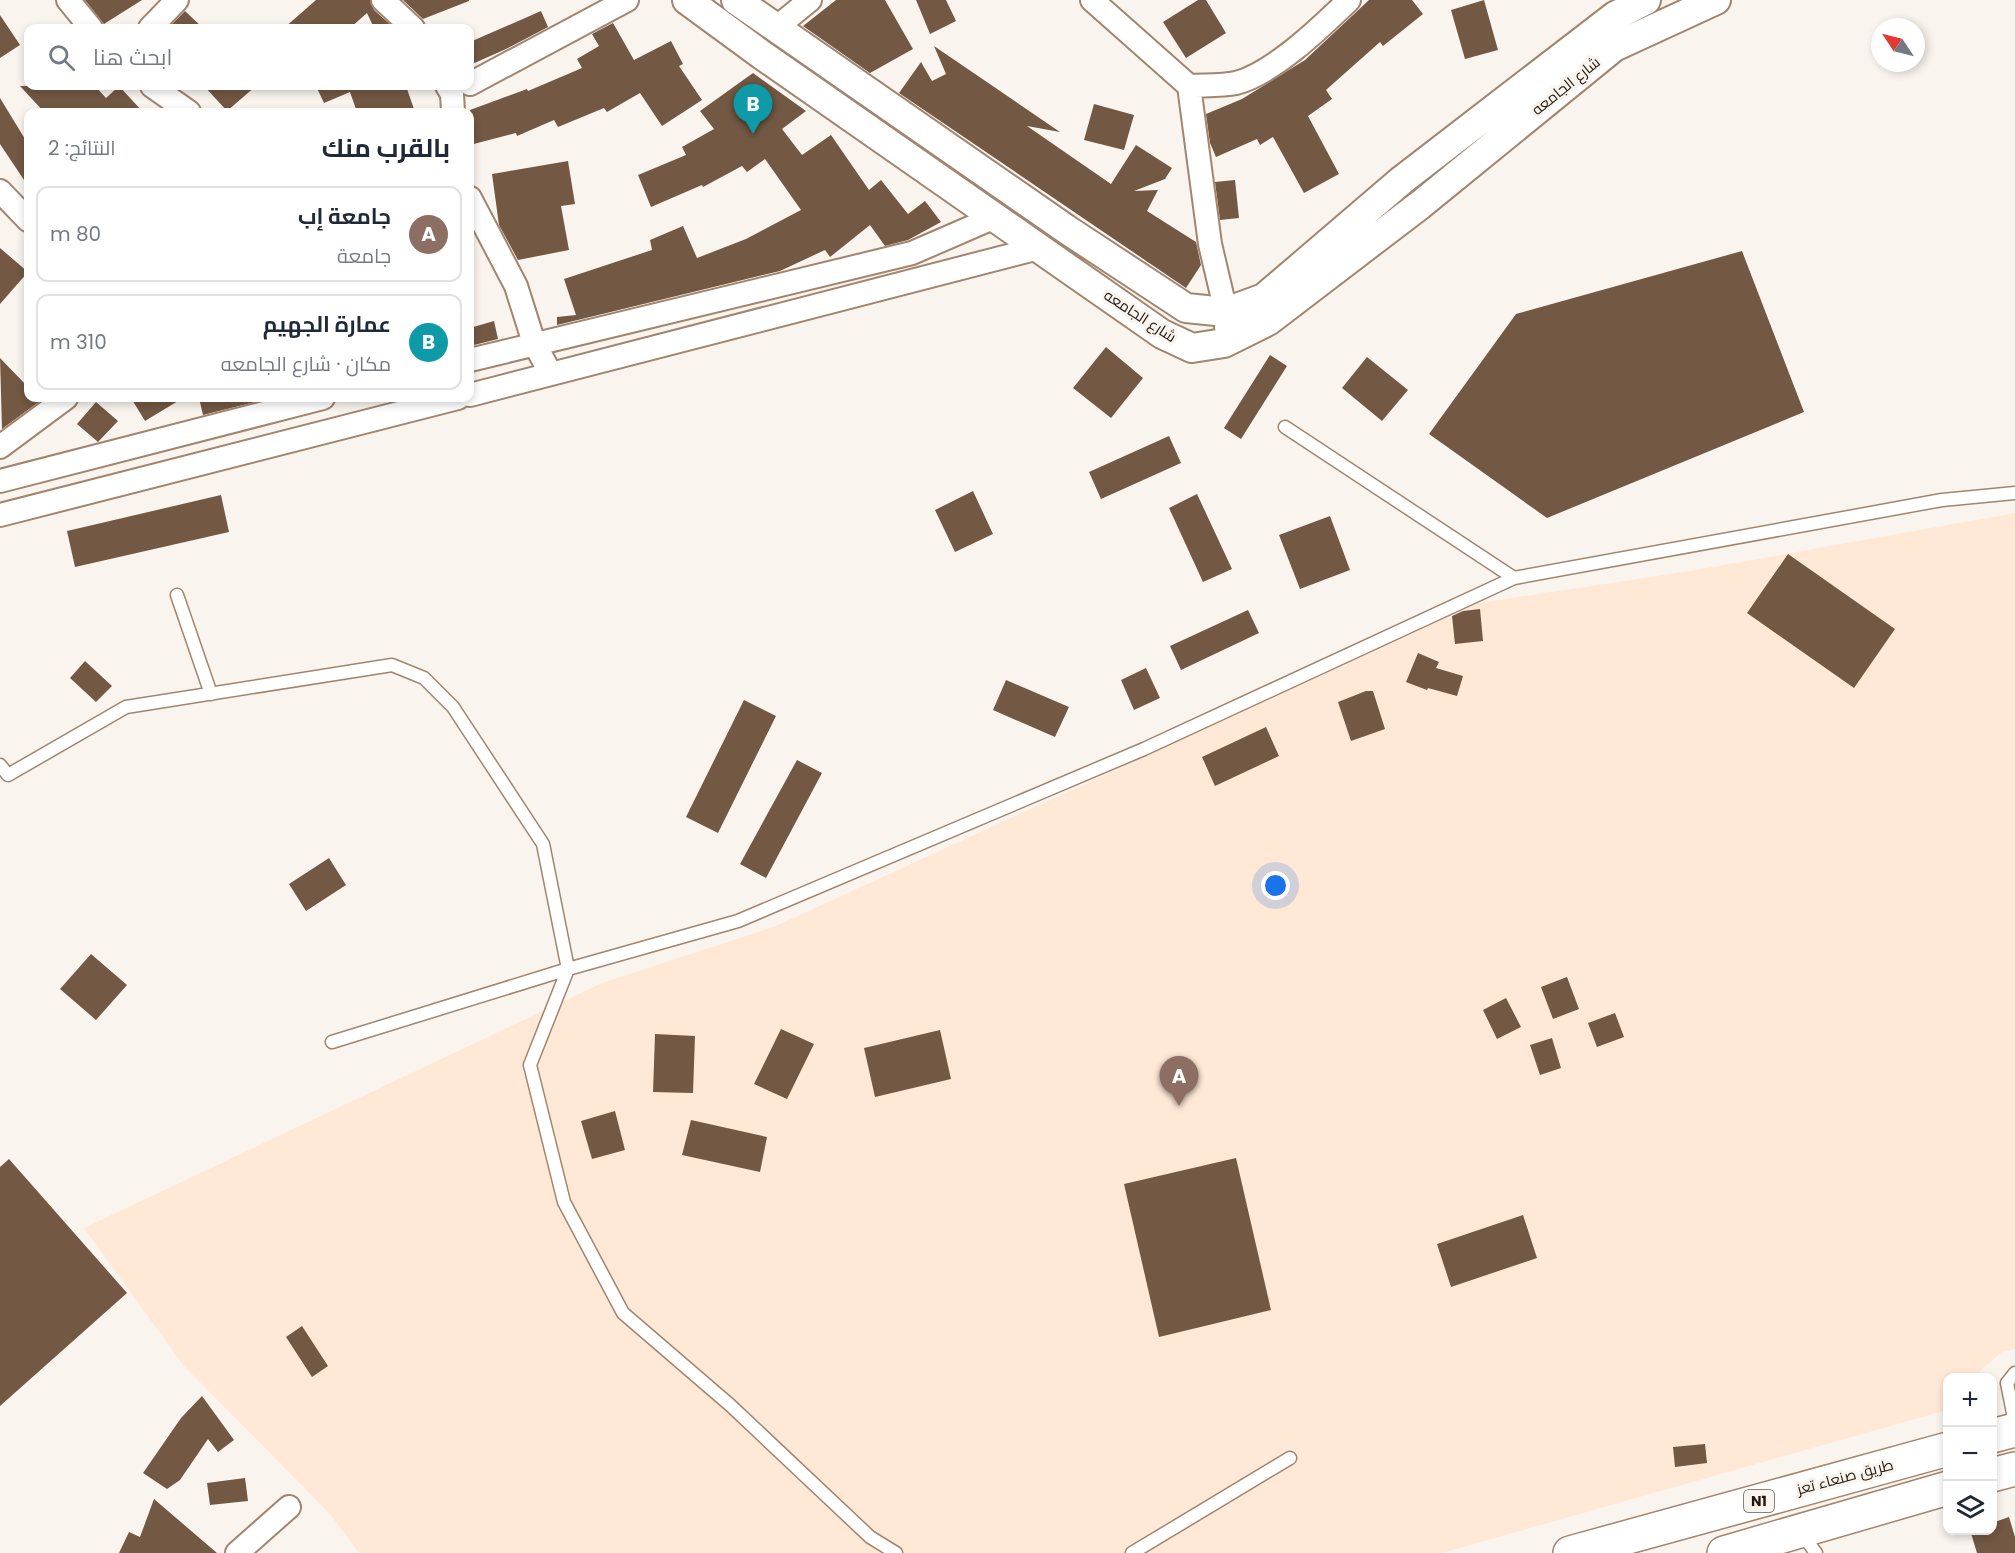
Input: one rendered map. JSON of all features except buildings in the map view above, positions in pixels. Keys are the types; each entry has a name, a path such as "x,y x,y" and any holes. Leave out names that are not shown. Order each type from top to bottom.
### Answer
{"highway":[{"path":"1997,1435 2015,1430"},
{"name":"طريق صنعاء تعز","path":"1570,1553 1943,1450"},
{"path":"1997,1474 2015,1469"},
{"path":"1724,1553 1808,1542 1943,1490"}],"street":[{"path":"68,0 88,24"},
{"path":"154,24 177,0"},
{"path":"383,0 409,24"},
{"path":"474,83 627,0"},
{"name":"شارع الجامعه","path":"687,0 1162,334 1192,348 1224,343 1268,321 1306,294 1614,47 1716,0"},
{"name":"شارع الجامعه","path":"736,0 1066,229 1186,308 1227,312 1264,298 1411,172 1615,16 1646,0"},
{"path":"777,27 810,0"},
{"path":"1092,0 1189,86 1210,244 1227,312 1224,343"},
{"path":"1189,86 1236,82 1265,69 1312,36 1349,0"},
{"path":"158,90 183,108"},
{"path":"0,191 24,216"},
{"path":"474,206 516,286 534,343 551,374"},
{"path":"474,359 912,253 995,217"},
{"path":"474,394 1039,248"},
{"path":"0,447 61,402"},
{"path":"26,508 2,476 307,402"},
{"path":"0,515 442,402"},
{"path":"237,1553 289,1507"}],"lane":[{"path":"1285,427 1514,578"},
{"path":"332,1042 568,969 738,921 1144,749 1514,578 1942,500 2015,493"},
{"path":"177,595 211,694"},
{"path":"3,774 126,707 392,665 424,678 453,707 543,844 568,969 531,1065 564,1202 622,1313 730,1405 870,1537 896,1553"},
{"path":"2015,1373 2007,1383 2015,1423"},
{"path":"1132,1553 1290,1458"}],"shaded area":[{"path":"2015,513 2015,1349 2002,1352 1979,1373 1943,1373 1943,1411 1442,1553 359,1553 330,1514 183,1365 84,1228 602,983 776,926 1479,603 1696,570"}],"place":[{"name":"عمارة الجهيم","path":"753,134"},
{"name":"جامعة إب","path":"1179,1106"}]}
